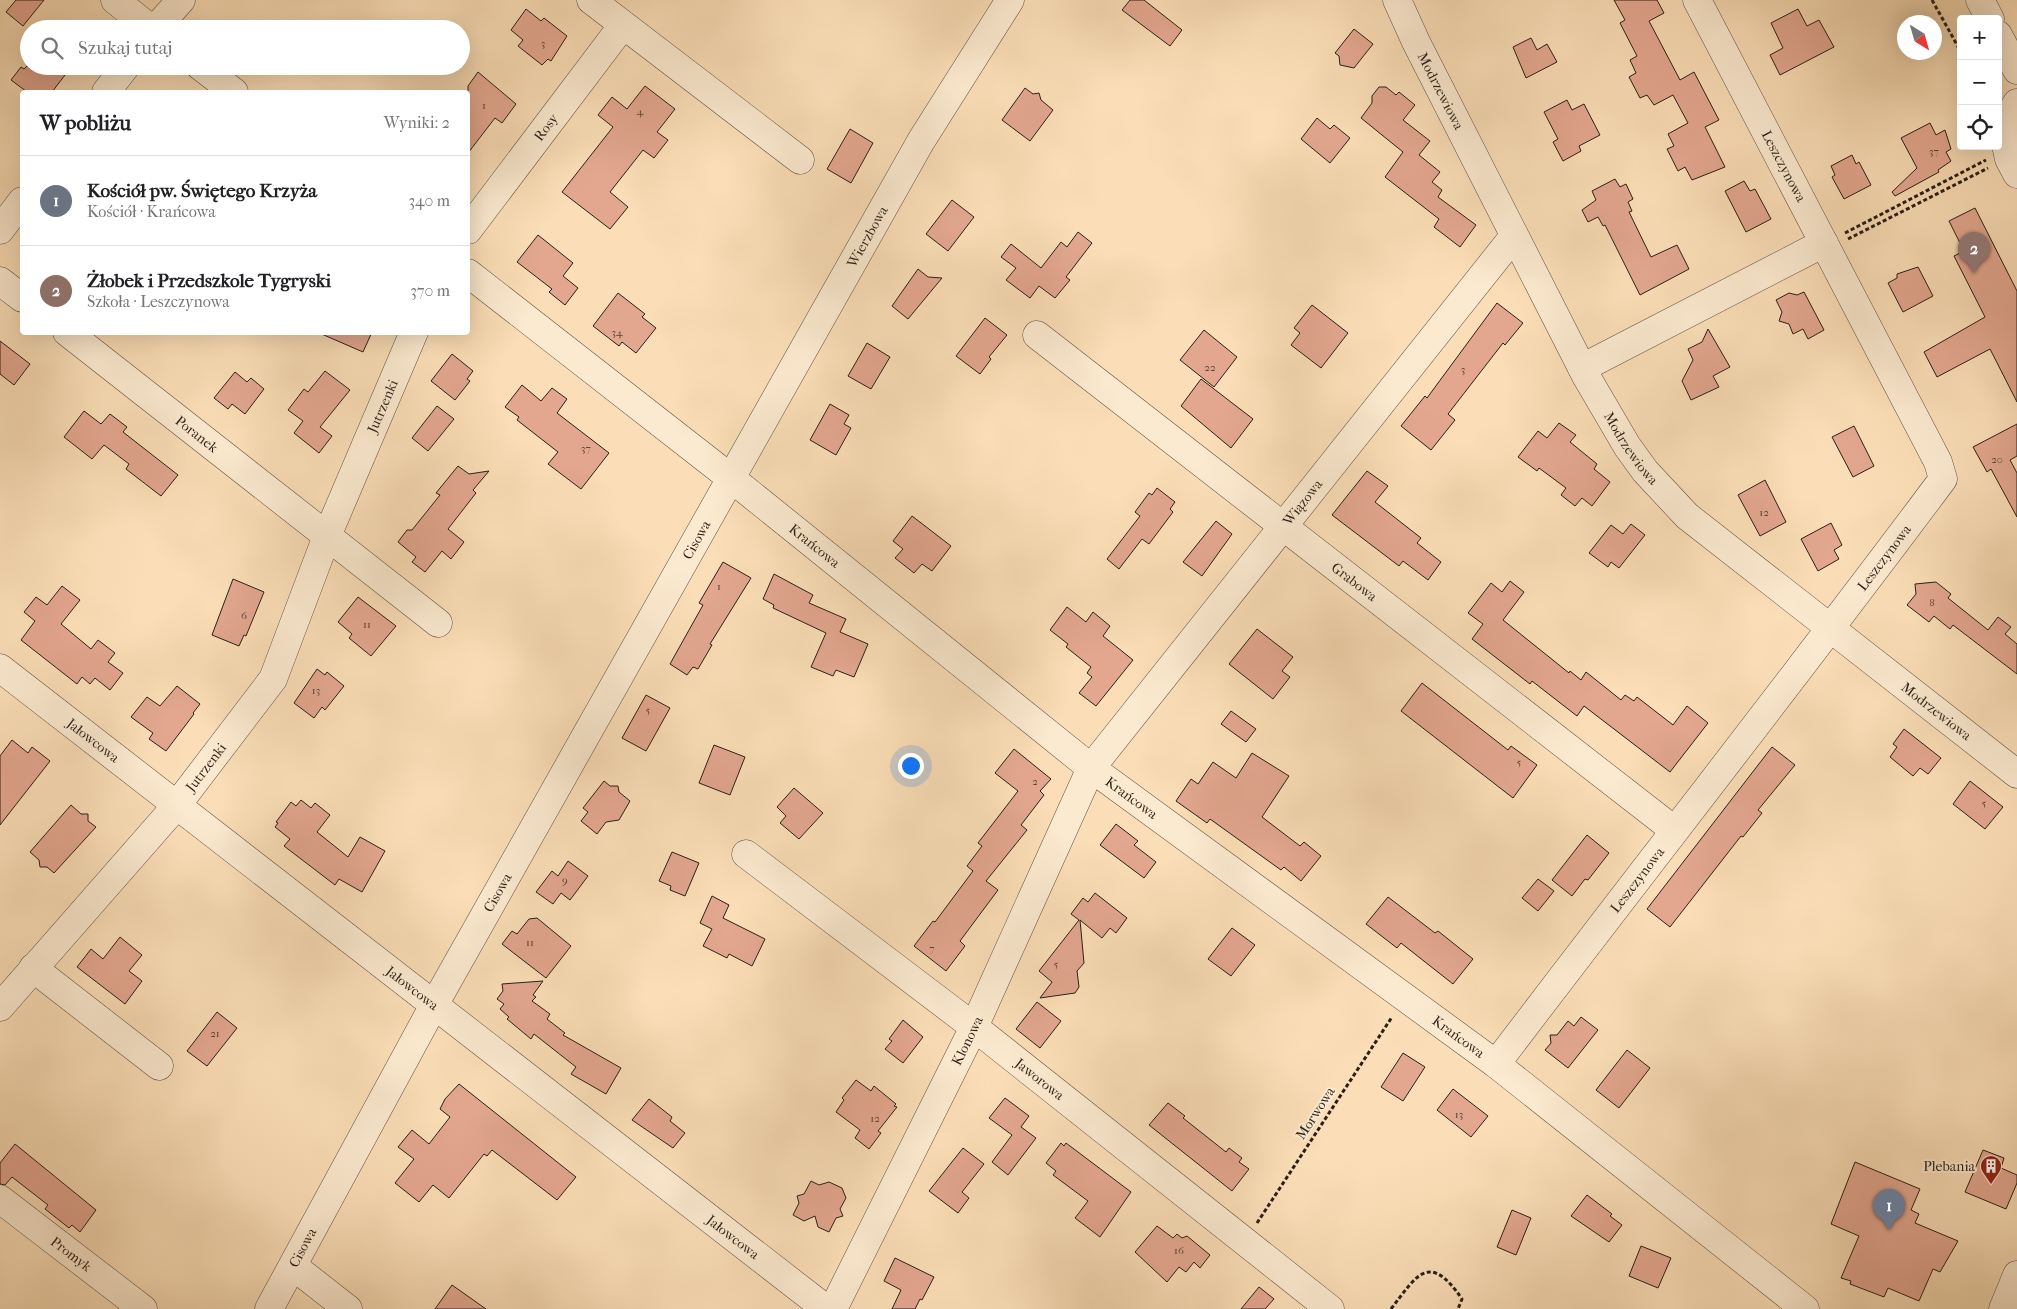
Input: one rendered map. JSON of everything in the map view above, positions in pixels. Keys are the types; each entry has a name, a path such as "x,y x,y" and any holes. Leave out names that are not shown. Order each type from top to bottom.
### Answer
{"street":[{"path":"115,0 140,20"},
{"path":"163,20 181,0"},
{"path":"591,0 800,160"},
{"name":"Wierzbowa","path":"732,479 920,141 1010,0"},
{"name":"Modrzewiowa","path":"1397,0 1403,17 1582,368 1641,465 1687,516 2017,774"},
{"name":"Leszczynowa","path":"1496,1064 1942,480 1938,462 1697,0"},
{"name":"Rosy","path":"470,227 623,26"},
{"path":"2002,42 2017,70"},
{"path":"108,90 119,75"},
{"path":"212,75 231,90"},
{"path":"2017,103 2002,127 1998,158 2017,174"},
{"path":"0,230 20,204"},
{"name":"Wiązowa","path":"1091,768 1514,236"},
{"path":"1582,368 1826,246"},
{"name":"Krańcowa","path":"470,275 732,479 1091,768 1496,1064 1805,1309"},
{"path":"0,280 20,296"},
{"name":"Poranek","path":"71,335 327,536"},
{"name":"Jutrzenki","path":"0,1007 176,805 273,679 327,536 413,335"},
{"name":"Grabowa","path":"1037,335 1674,830"},
{"name":"Cisowa","path":"269,1309 434,1005 732,479"},
{"path":"327,536 438,622"},
{"name":"Jałowcowa","path":"0,668 826,1309"},
{"name":"Klonowa","path":"833,1309 974,1027 1091,768"},
{"name":"Jaworowa","path":"746,854 974,1027 1330,1309"},
{"path":"33,968 159,1066"},
{"name":"Promyk","path":"0,1199 143,1309"},
{"path":"293,1266 348,1309"},
{"path":"2003,1309 2017,1276"}],"path":[{"path":"1932,0 1957,45"},
{"path":"1826,246 1998,158"},
{"path":"1826,246 1998,158"},
{"name":"Morwowa","path":"1245,1242 1404,997"},
{"path":"1391,1309 1415,1278 1424,1271 1434,1271 1454,1288 1462,1299 1458,1309"}],"building":[{"path":"16,0 44,0 28,20 20,20 20,24 6,12"},
{"path":"1130,0 1144,0 1182,30 1170,46 1122,10"},
{"path":"1614,0 1657,0 1664,13 1649,21 1680,80 1694,72 1719,120 1705,127 1725,167 1692,180 1685,167 1678,171 1667,149 1674,146 1668,134 1688,123 1673,95 1654,105 1647,95 1640,98 1629,77 1636,73 1630,60 1637,56 1620,23 1625,20"},
{"path":"526,9 541,21 544,18 567,36 551,61 548,59 542,65 518,46 523,40 511,30"},
{"path":"1798,9 1807,26 1819,20 1834,47 1780,75 1770,55 1783,48 1771,23"},
{"path":"1354,29 1373,44 1354,68 1340,65 1339,56 1335,53"},
{"path":"1531,38 1537,50 1547,44 1557,62 1526,78 1513,47"},
{"path":"20,68 20,75 65,75 54,90 24,90 11,80"},
{"path":"478,72 516,104 502,123 495,118 470,150 470,90 468,90 468,86"},
{"path":"645,86 675,109 657,132 668,140 654,158 643,150 610,192 628,207 610,229 562,192 613,127 598,115 612,97 627,109"},
{"path":"1379,87 1386,87 1396,95 1399,92 1415,105 1403,120 1430,141 1419,155 1440,172 1432,182 1442,190 1438,197 1476,225 1460,247 1434,227 1439,219 1385,177 1403,152 1361,118 1372,103 1372,96"},
{"path":"1025,88 1033,94 1039,93 1041,100 1053,110 1030,141 1002,120"},
{"path":"1567,100 1572,110 1584,104 1600,135 1579,146 1581,151 1563,161 1553,142 1558,139 1544,112"},
{"path":"1317,118 1330,129 1334,125 1350,138 1330,163 1301,139"},
{"path":"1930,123 1936,135 1945,130 1951,149 1946,152 1951,161 1938,170 1939,172 1895,196 1892,192 1917,168 1901,138"},
{"path":"850,129 873,143 851,183 827,169"},
{"path":"1852,155 1856,164 1859,162 1871,185 1844,199 1832,177 1835,175 1831,166"},
{"path":"1615,179 1620,187 1626,184 1633,199 1628,202 1632,211 1629,212 1651,257 1677,245 1689,269 1640,295 1605,225 1603,226 1598,217 1588,222 1582,210 1596,200 1592,191"},
{"path":"1744,181 1750,191 1755,189 1771,219 1746,232 1725,191"},
{"path":"952,200 974,217 948,251 926,234"},
{"path":"1975,208 2017,291 2017,402 1990,349 1937,377 1924,352 1985,317 1954,256 1964,251 1949,221"},
{"path":"1078,232 1092,243 1066,277 1070,280 1055,298 1039,286 1030,298 1006,280 1016,268 1001,257 1011,244 1041,268 1061,242 1067,247"},
{"path":"538,235 573,263 563,276 578,288 565,305 549,292 552,289 517,262"},
{"path":"1918,267 1933,296 1903,312 1888,283 1897,278 1897,274"},
{"path":"918,269 928,277 942,278 908,319 892,306"},
{"path":"1804,292 1824,330 1808,339 1803,329 1793,334 1789,324 1779,321 1782,312 1776,300 1789,293 1797,295"},
{"path":"618,293 645,314 642,317 656,328 636,353 622,342 619,346 593,326"},
{"path":"1497,303 1523,323 1505,345 1503,343 1448,414 1455,420 1431,450 1401,426 1425,396 1427,398"},
{"path":"1312,305 1348,333 1321,368 1291,345 1300,333 1294,328"},
{"path":"985,318 1007,335 989,357 991,359 980,374 956,356"},
{"path":"1708,329 1730,367 1713,376 1719,387 1691,400 1682,381 1693,360 1688,349 1702,342"},
{"path":"1204,330 1237,357 1214,387 1180,360"},
{"path":"324,335 371,335 363,352"},
{"path":"0,341 30,364 14,385 0,374"},
{"path":"867,343 890,357 871,389 848,376"},
{"path":"452,354 473,371 467,379 470,381 455,400 431,381"},
{"path":"325,371 350,390 320,427 332,436 319,453 294,433 303,421 288,410 304,389 308,392"},
{"path":"235,372 247,382 251,378 264,389 245,414 232,404 228,409 214,398"},
{"path":"1201,379 1253,419 1231,448 1181,406"},
{"path":"522,385 541,401 552,388 567,399 557,413 609,453 581,489 548,464 558,452 517,420 519,417 505,407"},
{"path":"830,404 849,415 844,424 851,428 836,455 810,440"},
{"path":"437,406 454,419 428,451 412,438"},
{"path":"84,411 101,424 110,414 127,427 123,432 178,475 161,496 126,469 129,464 104,445 92,459 64,437"},
{"path":"1559,423 1576,435 1570,442 1597,464 1594,469 1610,482 1592,506 1582,498 1575,506 1561,495 1566,488 1539,468 1537,471 1518,457 1538,431 1547,438"},
{"path":"2017,424 2017,456 2010,460 2017,473 2017,517 1991,469 1987,472 1973,447"},
{"path":"1854,426 1874,466 1853,477 1832,437"},
{"path":"458,466 469,474 489,471 473,490 476,493 448,529 464,542 451,559 442,551 425,572 412,562 416,557 398,542 407,530 412,530 440,495 436,493"},
{"path":"1367,471 1388,486 1375,502 1421,538 1417,543 1441,562 1428,580 1403,561 1399,566 1332,515"},
{"path":"1765,480 1786,522 1760,536 1738,495"},
{"path":"1157,488 1175,502 1170,509 1173,512 1149,544 1142,539 1119,569 1107,559 1140,516 1135,512 1149,493 1152,495"},
{"path":"912,516 951,546 932,571 922,564 914,573 895,558 903,549 893,541"},
{"path":"1216,521 1232,534 1202,576 1183,562"},
{"path":"1831,523 1842,545 1834,550 1839,559 1818,571 1801,539"},
{"path":"1631,524 1645,535 1619,568 1611,562 1608,567 1589,553 1611,525 1623,534"},
{"path":"723,562 751,578 710,644 712,645 698,669 693,667 687,675 670,664 703,605 699,603"},
{"path":"774,574 813,595 809,603 846,619 840,632 868,644 854,677 836,670 833,676 811,667 826,633 773,608 774,605 763,599"},
{"path":"233,579 264,592 246,636 244,635 239,646 212,635"},
{"path":"1510,581 1524,592 1503,620 1569,673 1570,671 1581,680 1586,672 1621,700 1625,695 1634,701 1637,697 1673,725 1687,706 1708,723 1670,772 1584,706 1577,716 1532,681 1530,684 1472,639 1483,624 1468,613 1491,583 1502,592"},
{"path":"1936,582 1951,594 1948,598 1988,630 1998,617 2011,627 2005,634 2017,644 2017,674 1953,625 1950,629 1934,616 1929,622 1907,605 1916,594 1915,584"},
{"path":"62,586 80,600 61,624 91,649 98,640 115,653 108,662 123,673 110,690 95,678 90,684 82,677 77,684 21,640 35,621 24,612 36,597 47,605"},
{"path":"358,597 396,626 371,656 349,638 352,634 338,622"},
{"path":"1067,607 1086,622 1093,612 1110,626 1103,636 1133,660 1096,706 1079,693 1092,677 1087,673 1091,667 1066,647 1068,644 1050,630"},
{"path":"1257,629 1293,657 1282,671 1290,677 1273,699 1229,664"},
{"path":"317,669 325,675 327,672 344,686 325,710 322,707 314,718 294,703"},
{"path":"1422,683 1508,750 1511,746 1537,765 1513,798 1401,711"},
{"path":"177,686 200,704 166,751 149,739 153,733 131,717 147,697 160,706"},
{"path":"646,695 670,708 646,751 622,738"},
{"path":"1231,711 1256,729 1246,742 1221,724"},
{"path":"1904,729 1941,758 1928,774 1920,768 1913,776 1890,757 1897,747 1893,744"},
{"path":"12,740 28,753 32,747 50,761 0,825 0,756"},
{"path":"714,745 745,757 730,795 699,783"},
{"path":"1772,747 1795,765 1758,810 1762,813 1743,837 1741,836 1670,927 1647,909"},
{"path":"1014,749 1051,779 1040,791 1044,795 1021,825 1027,830 986,881 998,890 960,941 965,946 946,971 914,946 933,921 935,922 973,871 967,866 982,846 978,843 1018,791 995,773"},
{"path":"1252,753 1289,776 1262,817 1300,846 1304,842 1321,856 1301,881 1284,867 1281,870 1210,819 1207,823 1176,801 1191,779 1198,784 1213,762 1236,778"},
{"path":"604,781 610,786 618,786 619,792 630,801 619,820 606,822 597,834 581,821 588,812 583,808"},
{"path":"1970,781 2003,807 1985,829 1953,804"},
{"path":"794,788 823,813 799,839 780,823 786,816 777,807"},
{"path":"301,800 311,808 315,803 330,815 317,832 348,857 360,837 385,851 362,892 339,879 335,885 284,846 290,839 275,827 278,823 276,822 291,802 296,806"},
{"path":"71,805 81,814 88,814 88,821 96,827 54,873 47,867 40,867 39,860 30,852"},
{"path":"1116,824 1138,841 1134,845 1156,862 1144,878 1100,845"},
{"path":"1587,835 1609,853 1588,880 1585,879 1572,896 1552,880"},
{"path":"672,852 699,863 685,896 670,890 671,886 659,881"},
{"path":"568,861 588,876 570,900 561,893 553,904 536,892 552,871 558,876"},
{"path":"1538,879 1554,891 1538,911 1522,898"},
{"path":"1095,893 1127,918 1116,933 1110,928 1102,938 1080,920 1084,963 1077,971 1079,987 1075,993 1040,998 1052,982 1039,971 1079,920 1071,914 1083,898 1088,902"},
{"path":"712,896 729,905 723,918 765,939 752,966 729,954 727,958 703,946 712,929 700,923"},
{"path":"1388,897 1435,933 1438,931 1473,959 1453,984 1401,943 1397,948 1366,924"},
{"path":"537,918 571,946 546,978 502,944 512,931 517,934 529,919"},
{"path":"1232,928 1255,945 1231,976 1208,959"},
{"path":"120,937 142,955 129,971 142,981 125,1004 77,967 91,949 103,959"},
{"path":"543,981 533,995 536,997 532,1001 550,1014 547,1019 565,1033 563,1035 621,1068 606,1094 571,1074 576,1067 534,1034 531,1039 507,1019 509,1017 500,1009 504,1004 497,999 503,991 502,984"},
{"path":"1037,1002 1061,1021 1040,1048 1016,1029"},
{"path":"217,1012 237,1028 207,1066 187,1051"},
{"path":"1581,1017 1598,1030 1568,1068 1545,1050 1551,1043 1550,1035 1557,1035 1568,1021 1574,1026"},
{"path":"903,1020 923,1037 903,1063 885,1049 892,1041 889,1039"},
{"path":"1627,1050 1650,1068 1619,1108 1596,1090"},
{"path":"1403,1053 1425,1067 1403,1101 1381,1087"},
{"path":"856,1080 871,1091 874,1086 896,1104 894,1106 897,1107 878,1131 881,1133 869,1149 855,1138 860,1130 836,1112 844,1100 842,1098"},
{"path":"459,1084 576,1177 557,1200 492,1150 487,1156 484,1154 449,1198 433,1185 419,1202 395,1183 414,1159 398,1147 412,1130 429,1144 450,1117 440,1109 445,1099"},
{"path":"1453,1089 1488,1116 1471,1137 1437,1110"},
{"path":"1005,1098 1029,1116 1021,1127 1036,1138 1008,1175 992,1162 1012,1135 989,1118"},
{"path":"649,1099 672,1117 670,1121 685,1133 673,1148 632,1120"},
{"path":"1168,1103 1185,1116 1183,1118 1226,1152 1229,1148 1242,1158 1239,1162 1249,1169 1232,1191 1149,1125"},
{"path":"1061,1143 1064,1146 1066,1143 1131,1192 1100,1237 1075,1218 1088,1201 1053,1175 1056,1171 1046,1163"},
{"path":"15,1144 96,1210 80,1232 72,1225 69,1228 45,1209 48,1205 12,1177 5,1185 0,1184 0,1163"},
{"path":"963,1148 984,1164 962,1192 969,1198 958,1213 929,1191"},
{"name":"Plebania","path":"1983,1150 2004,1158 2001,1168 2017,1175 2017,1183 2006,1209 1965,1192"},
{"path":"1855,1162 1920,1189 1911,1210 1919,1214 1915,1223 1958,1241 1940,1272 1933,1269 1919,1301 1888,1288 1884,1297 1850,1284 1851,1281 1841,1278 1859,1236 1831,1224"},
{"path":"811,1181 819,1185 829,1182 842,1188 846,1198 840,1209 843,1216 836,1218 829,1232 818,1227 815,1216 804,1221 793,1215 799,1203 797,1196 804,1194"},
{"path":"1587,1195 1612,1214 1610,1216 1622,1225 1609,1242 1571,1216"},
{"path":"1512,1210 1531,1218 1516,1255 1497,1247"},
{"path":"1157,1226 1173,1238 1177,1234 1182,1238 1187,1236 1210,1255 1200,1268 1194,1262 1186,1272 1179,1267 1167,1282 1135,1252"},
{"path":"1641,1246 1671,1258 1658,1288 1629,1276"},
{"path":"895,1258 934,1277 915,1309 892,1309 901,1290 884,1281"},
{"path":"452,1285 486,1309 435,1309"},
{"path":"1259,1287 1274,1299 1265,1309 1241,1309"}],"place":[{"name":"Żłobek i Przedszkole Tygryski","path":"1974,273"},
{"name":"Plebania","path":"1991,1185"},
{"name":"Kościół pw. Świętego Krzyża","path":"1889,1230"}]}
